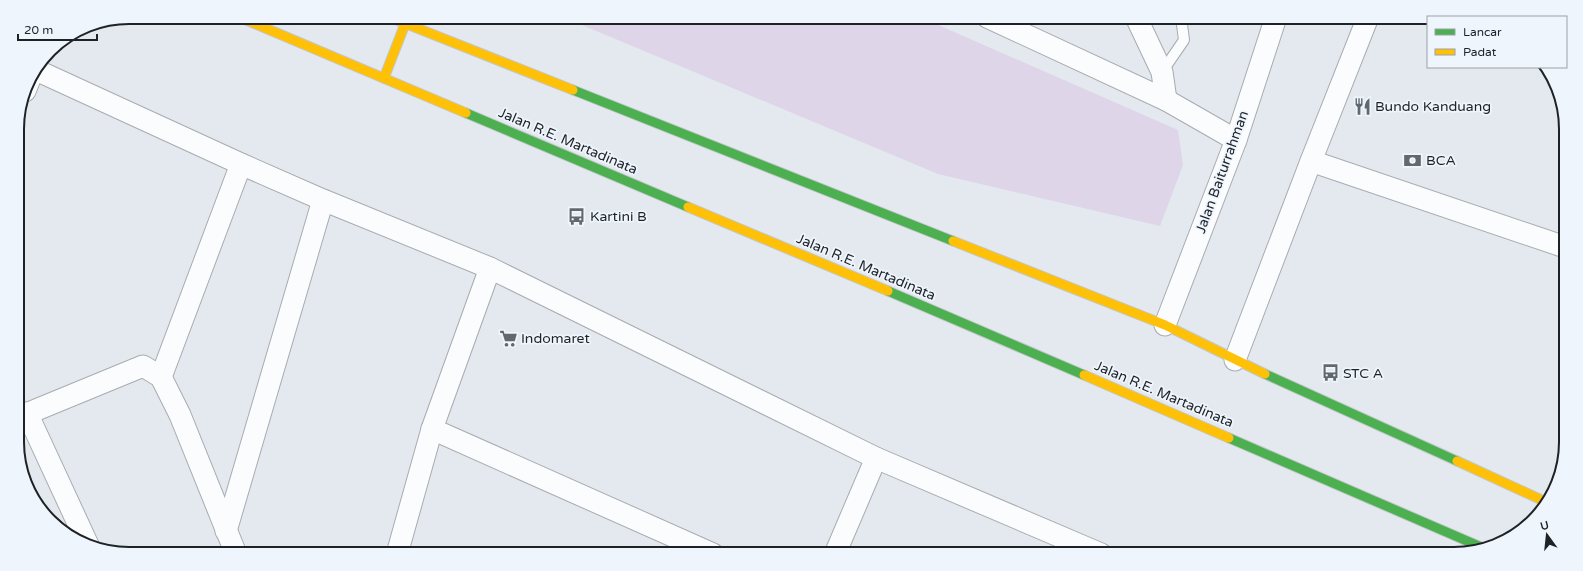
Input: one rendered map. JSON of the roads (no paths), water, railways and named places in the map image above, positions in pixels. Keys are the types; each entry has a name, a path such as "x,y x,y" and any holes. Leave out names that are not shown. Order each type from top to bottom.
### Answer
{"highway":[{"name":"Jalan R.E. Martadinata","path":"256,24 959,321 1476,545"},
{"path":"384,78 405,24 1165,325 1235,360 1541,500"}],"street":[{"path":"1002,24 1166,100 1236,140"},
{"path":"1139,24 1162,72 1166,100"},
{"name":"Jalan Baiturrahman","path":"1165,325 1236,140 1274,24"},
{"path":"1235,360 1365,24"},
{"path":"41,72 241,164 324,200 490,268 876,458 1085,547"},
{"path":"1311,161 1559,245"},
{"path":"162,376 241,164"},
{"path":"226,531 324,200"},
{"path":"399,547 432,429 490,268"},
{"path":"24,415 143,366 162,376 180,415 233,547"},
{"path":"24,417 84,537"},
{"path":"432,429 697,547"},
{"path":"838,547 876,458"}],"lane":[{"path":"1162,72 1184,40 1182,24"}],"place":[{"name":"Bundo Kanduang","path":"1362,106"},
{"name":"BCA","path":"1413,160"},
{"name":"Kartini B","path":"577,216"},
{"name":"Indomaret","path":"508,338"},
{"name":"STC A","path":"1330,373"}]}
